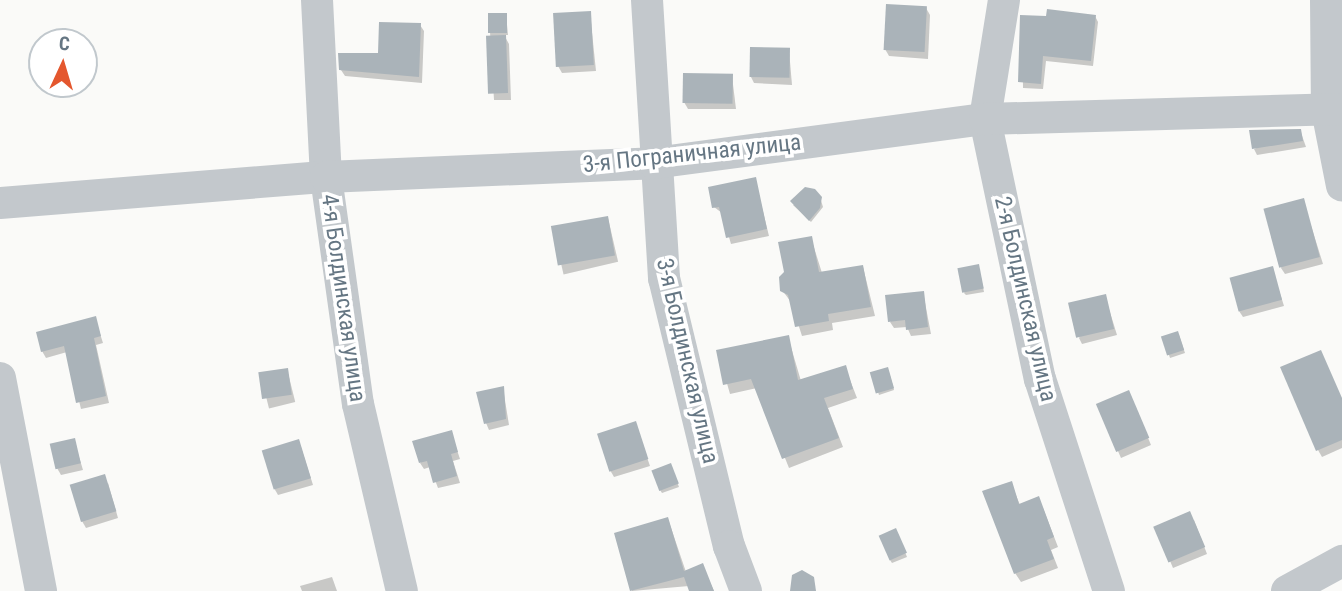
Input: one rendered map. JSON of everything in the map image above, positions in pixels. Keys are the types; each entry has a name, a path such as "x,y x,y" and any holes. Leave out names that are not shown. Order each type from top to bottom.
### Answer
{"street":[{"name":"4-я Болдинская улица","path":"317,0 326,177 358,404 402,591"},
{"name":"3-я Болдинская улица","path":"647,0 654,163 664,278 729,546 746,591"},
{"name":"2-я Болдинская улица","path":"1004,0 985,119 1040,379 1109,591"},
{"path":"1326,0 1342,186"},
{"name":"3-я Пограничная улица","path":"0,203 326,177 654,163 985,119 1335,110"},
{"path":"0,378 41,591"},
{"path":"1287,591 1342,561"}],"building":[{"path":"886,4 927,6 925,52 884,50"},
{"path":"1047,9 1096,15 1091,61 1043,56 1041,84 1018,82 1020,15 1046,16"},
{"path":"591,11 594,65 556,67 553,13"},
{"path":"488,13 507,13 507,33 488,33"},
{"path":"379,22 421,23 419,77 339,70 338,53 378,53"},
{"path":"506,35 508,93 488,94 486,36"},
{"path":"750,47 790,48 789,78 749,77"},
{"path":"683,73 733,74 732,104 682,103"},
{"path":"1301,129 1303,141 1252,149 1249,130"},
{"path":"756,177 767,229 726,238 719,207 712,208 708,187"},
{"path":"805,187 815,189 822,197 820,208 809,221 790,201"},
{"path":"1304,198 1320,257 1279,268 1263,209"},
{"path":"608,216 615,255 558,265 551,226"},
{"path":"812,236 819,272 863,265 871,307 828,314 829,321 795,327 788,295 780,291 779,277 784,272 778,242"},
{"path":"979,264 984,289 962,293 957,268"},
{"path":"1273,266 1282,300 1239,311 1230,278"},
{"path":"924,291 928,327 906,330 905,320 888,322 885,295"},
{"path":"1106,294 1114,329 1076,338 1068,303"},
{"path":"96,316 101,336 94,338 106,396 76,403 64,346 41,352 36,332"},
{"path":"1178,331 1184,350 1167,356 1161,337"},
{"path":"789,335 798,380 846,365 853,389 824,398 839,438 782,459 751,379 723,385 716,350"},
{"path":"1321,350 1342,398 1342,440 1316,451 1280,367"},
{"path":"888,367 894,388 876,393 870,372"},
{"path":"288,368 292,395 262,399 258,372"},
{"path":"504,386 506,419 484,424 476,392"},
{"path":"1129,390 1149,438 1116,452 1096,404"},
{"path":"636,421 648,459 609,472 597,434"},
{"path":"452,430 458,452 451,454 457,476 433,483 427,461 419,463 412,441"},
{"path":"75,438 81,463 56,469 50,444"},
{"path":"299,439 311,478 274,490 262,450"},
{"path":"671,463 679,484 659,491 651,471"},
{"path":"105,474 116,511 81,522 70,485"},
{"path":"1012,481 1019,504 1039,496 1054,537 1047,540 1054,559 1014,574 982,491"},
{"path":"1190,511 1205,547 1168,563 1153,527"},
{"path":"668,517 684,571 703,563 714,591 689,591 684,577 630,591 614,533"},
{"path":"896,528 907,553 890,560 879,536"},
{"path":"802,570 814,577 816,591 790,591 792,575"}]}
